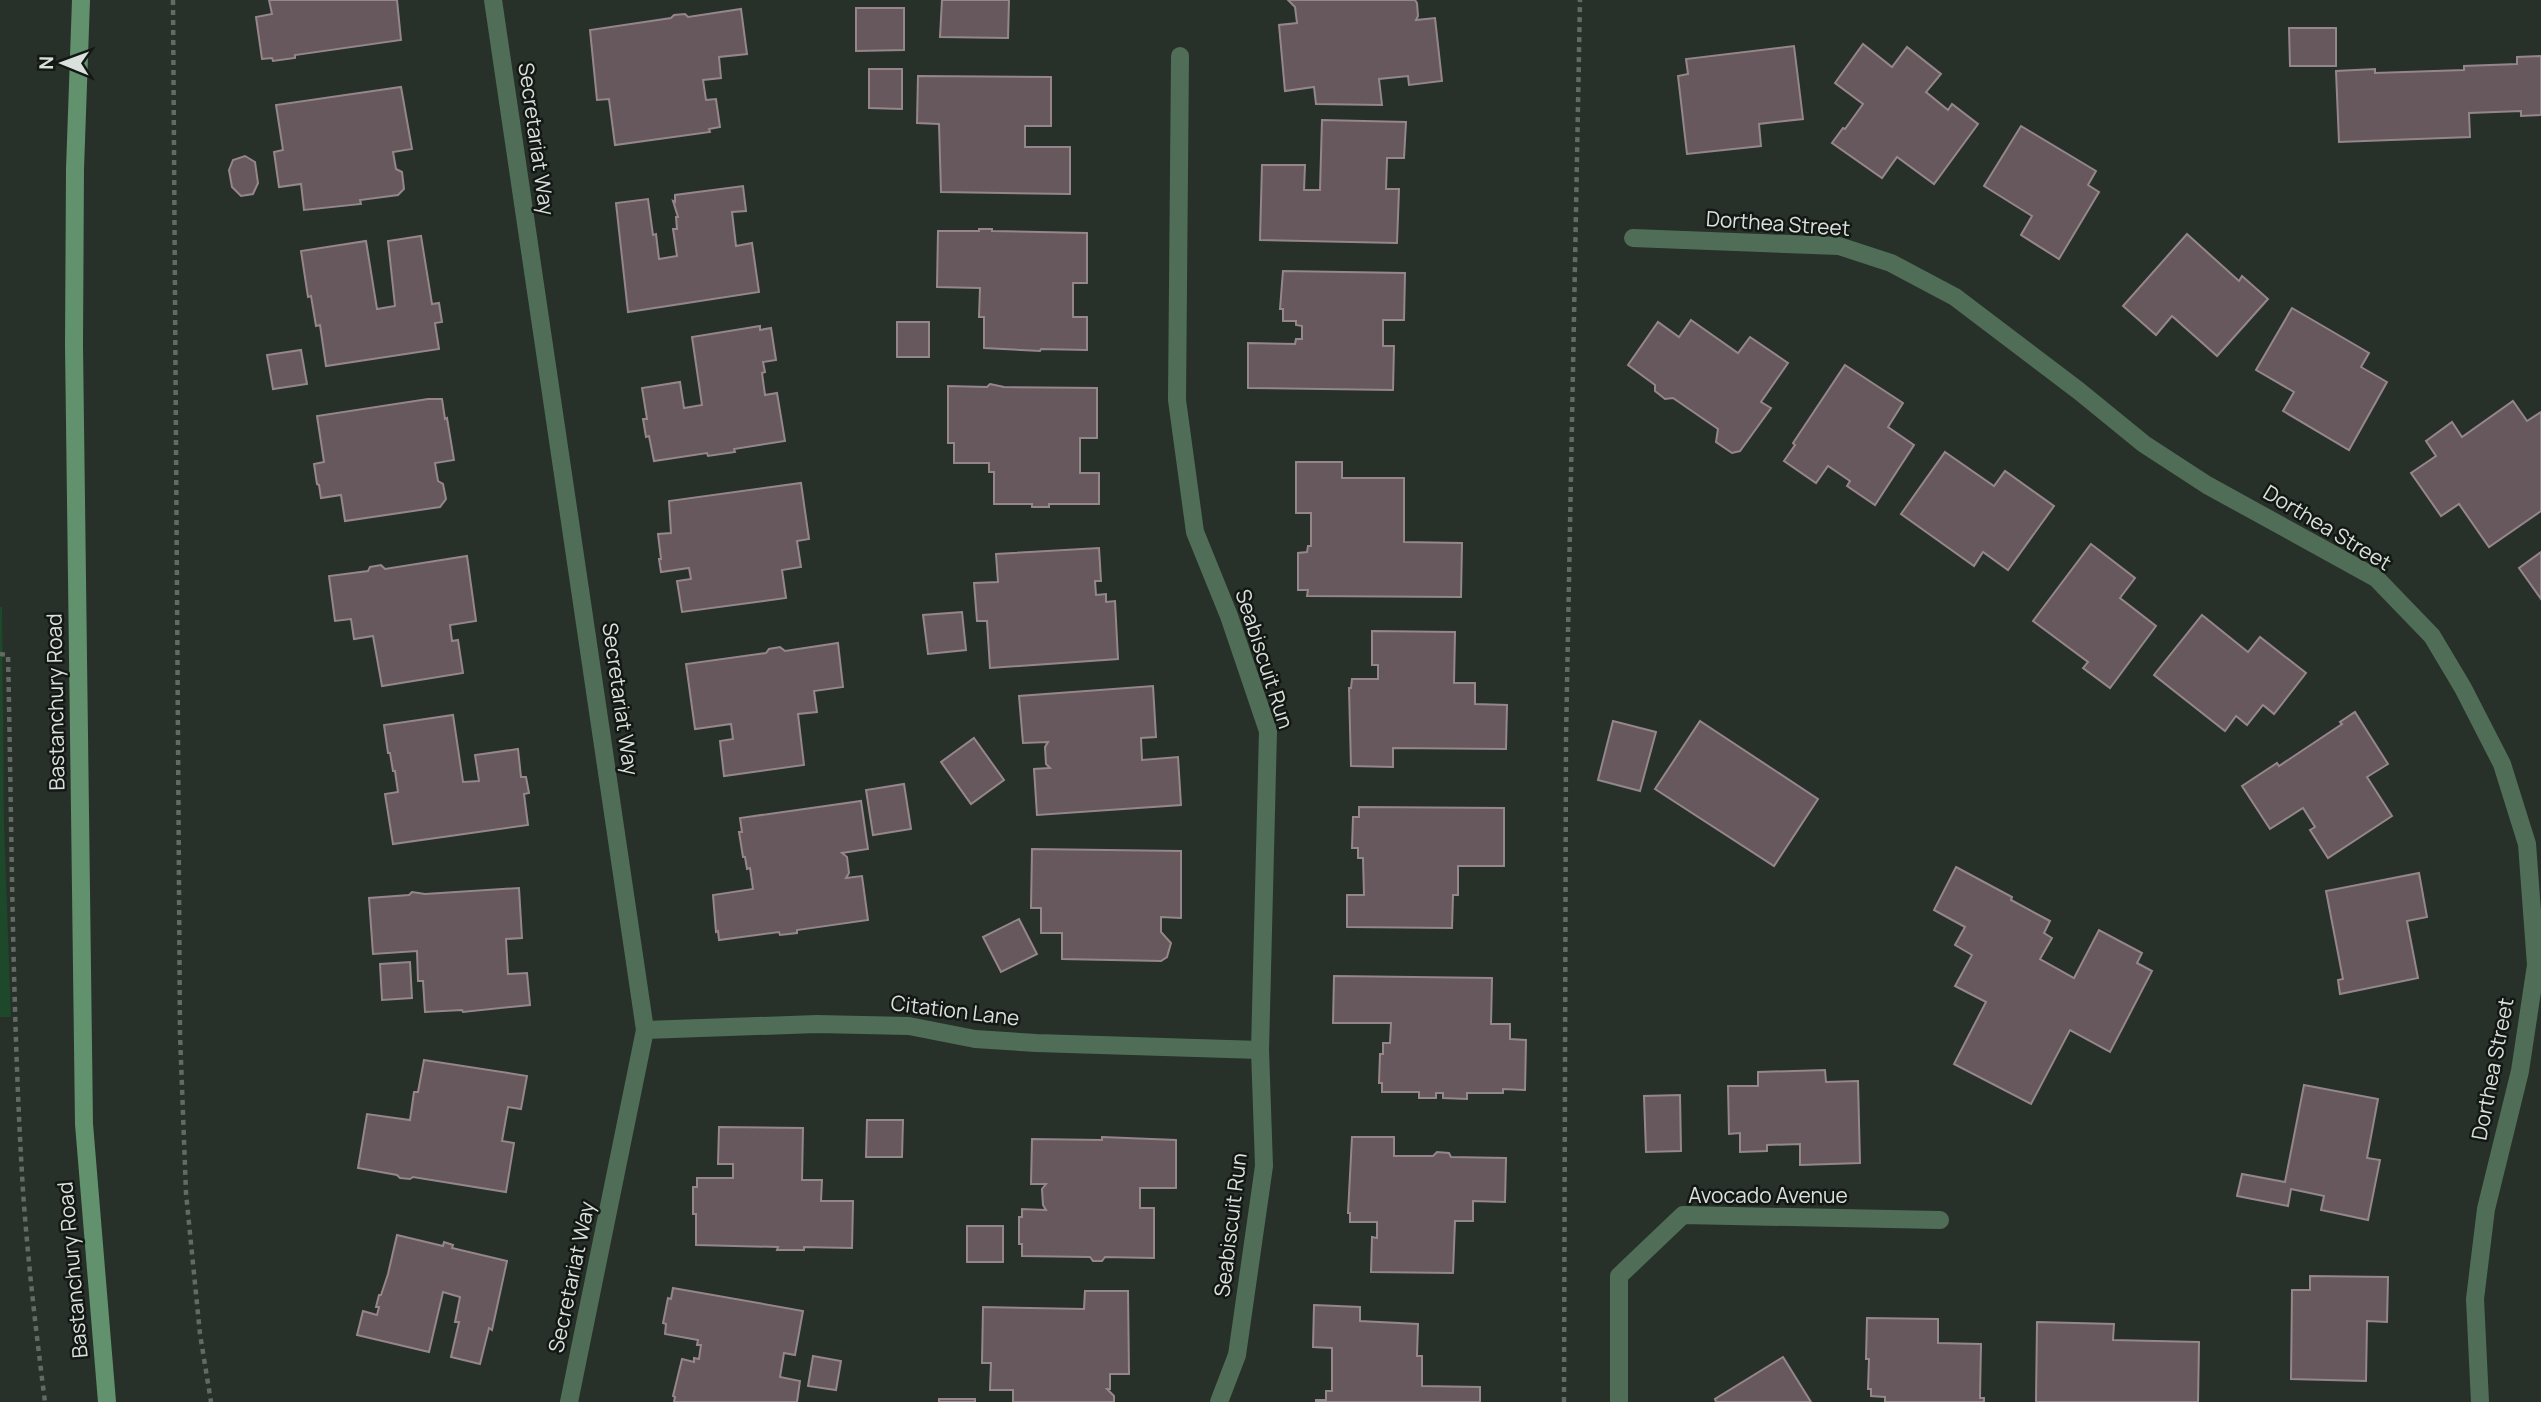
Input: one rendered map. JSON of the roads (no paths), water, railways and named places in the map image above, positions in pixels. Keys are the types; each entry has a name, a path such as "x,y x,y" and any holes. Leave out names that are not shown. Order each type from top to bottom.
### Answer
{"main road":[{"name":"Bastanchury Road","path":"81,0 75,169 74,345 84,1124 107,1402"}],"street":[{"name":"Secretariat Way","path":"493,0 645,1030 569,1402"},
{"name":"Seabiscuit Run","path":"1180,56 1177,400 1195,532 1229,616 1268,731 1260,1050 1264,1166 1237,1354 1219,1402"},
{"name":"Dorthea Street","path":"1633,238 1839,246 1891,262 1955,297 2144,444 2207,485 2376,578 2432,636 2502,764 2527,844 2536,965 2519,1071 2486,1209 2475,1299 2480,1402"},
{"name":"Citation Lane","path":"645,1030 817,1024 909,1026 975,1039 1260,1050"},
{"name":"Avocado Avenue","path":"1619,1402 1619,1276 1683,1215 1940,1220"}]}
